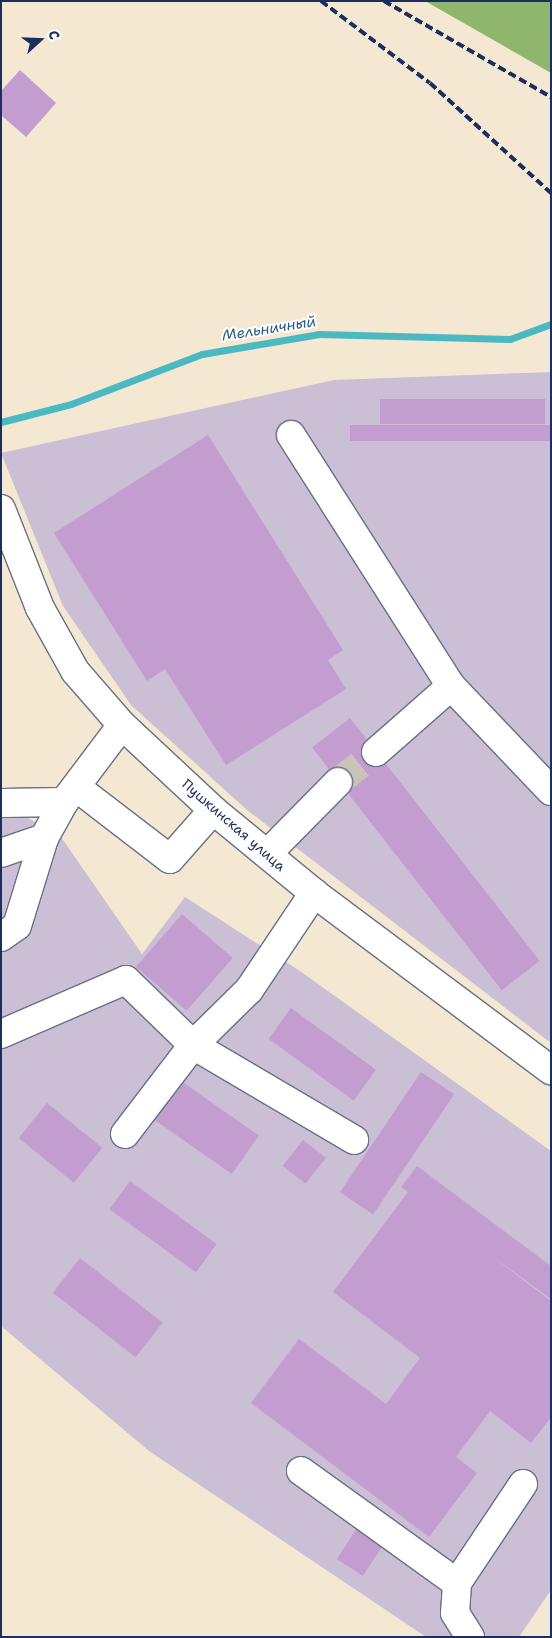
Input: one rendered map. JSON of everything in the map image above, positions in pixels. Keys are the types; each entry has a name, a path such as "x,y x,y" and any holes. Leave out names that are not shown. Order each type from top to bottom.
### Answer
{"street":[{"path":"291,435 451,686 551,791"},
{"name":"Пушкинская улица","path":"1,509 40,608 75,671 122,725 213,810 314,893 551,1070"},
{"path":"376,752 451,686"},
{"path":"1,937 17,926 44,838 70,795 122,725"},
{"path":"267,854 338,782"},
{"path":"1,803 70,795 170,859 213,810"},
{"path":"1,852 44,838"},
{"path":"125,1134 193,1045 248,990 314,893"},
{"path":"1,1034 126,980 193,1045 354,1140"},
{"path":"301,1471 457,1583"},
{"path":"470,1637 454,1613 457,1583 523,1484"}],"shaded area":[{"path":"551,372 551,1043 247,810 131,705 63,606 1,453 334,380"},
{"path":"14,810 61,837 142,954 185,897 300,971 551,1151 551,1590 519,1637 426,1637 149,1451 1,1326 1,811"}],"green space":[{"path":"425,1 551,1 551,73"}],"building":[{"path":"20,70 56,103 26,137 1,115 1,91"},
{"path":"380,399 545,399 545,424 380,424"},
{"path":"350,425 551,425 551,441 350,441"},
{"path":"208,435 343,650 328,660 346,689 226,765 165,669 147,681 54,533"},
{"path":"350,718 540,961 502,990 312,748"},
{"path":"182,914 233,958 187,1011 136,967"},
{"path":"291,1008 376,1070 354,1100 269,1039"},
{"path":"421,1072 454,1094 373,1215 340,1192"},
{"path":"181,1081 259,1135 232,1174 154,1120"},
{"path":"47,1103 102,1148 74,1183 19,1138"},
{"path":"303,1140 326,1158 306,1184 283,1166"},
{"path":"417,1166 551,1266 551,1299 485,1251 551,1301 551,1417 531,1443 490,1411 456,1457 477,1473 429,1537 251,1403 299,1339 386,1404 420,1358 333,1292 408,1192 401,1187"},
{"path":"130,1181 217,1244 196,1272 109,1209"},
{"path":"80,1258 163,1323 136,1357 53,1293"},
{"path":"357,1528 383,1545 363,1576 337,1559"}],"waterway":[{"name":"Мельничный","path":"1,422 71,404 202,354 319,334 510,339 551,324"}],"tunnel":[{"path":"338,782 376,752"}],"railway":[{"path":"321,1 430,83 551,193"},
{"path":"384,1 551,97"}]}
